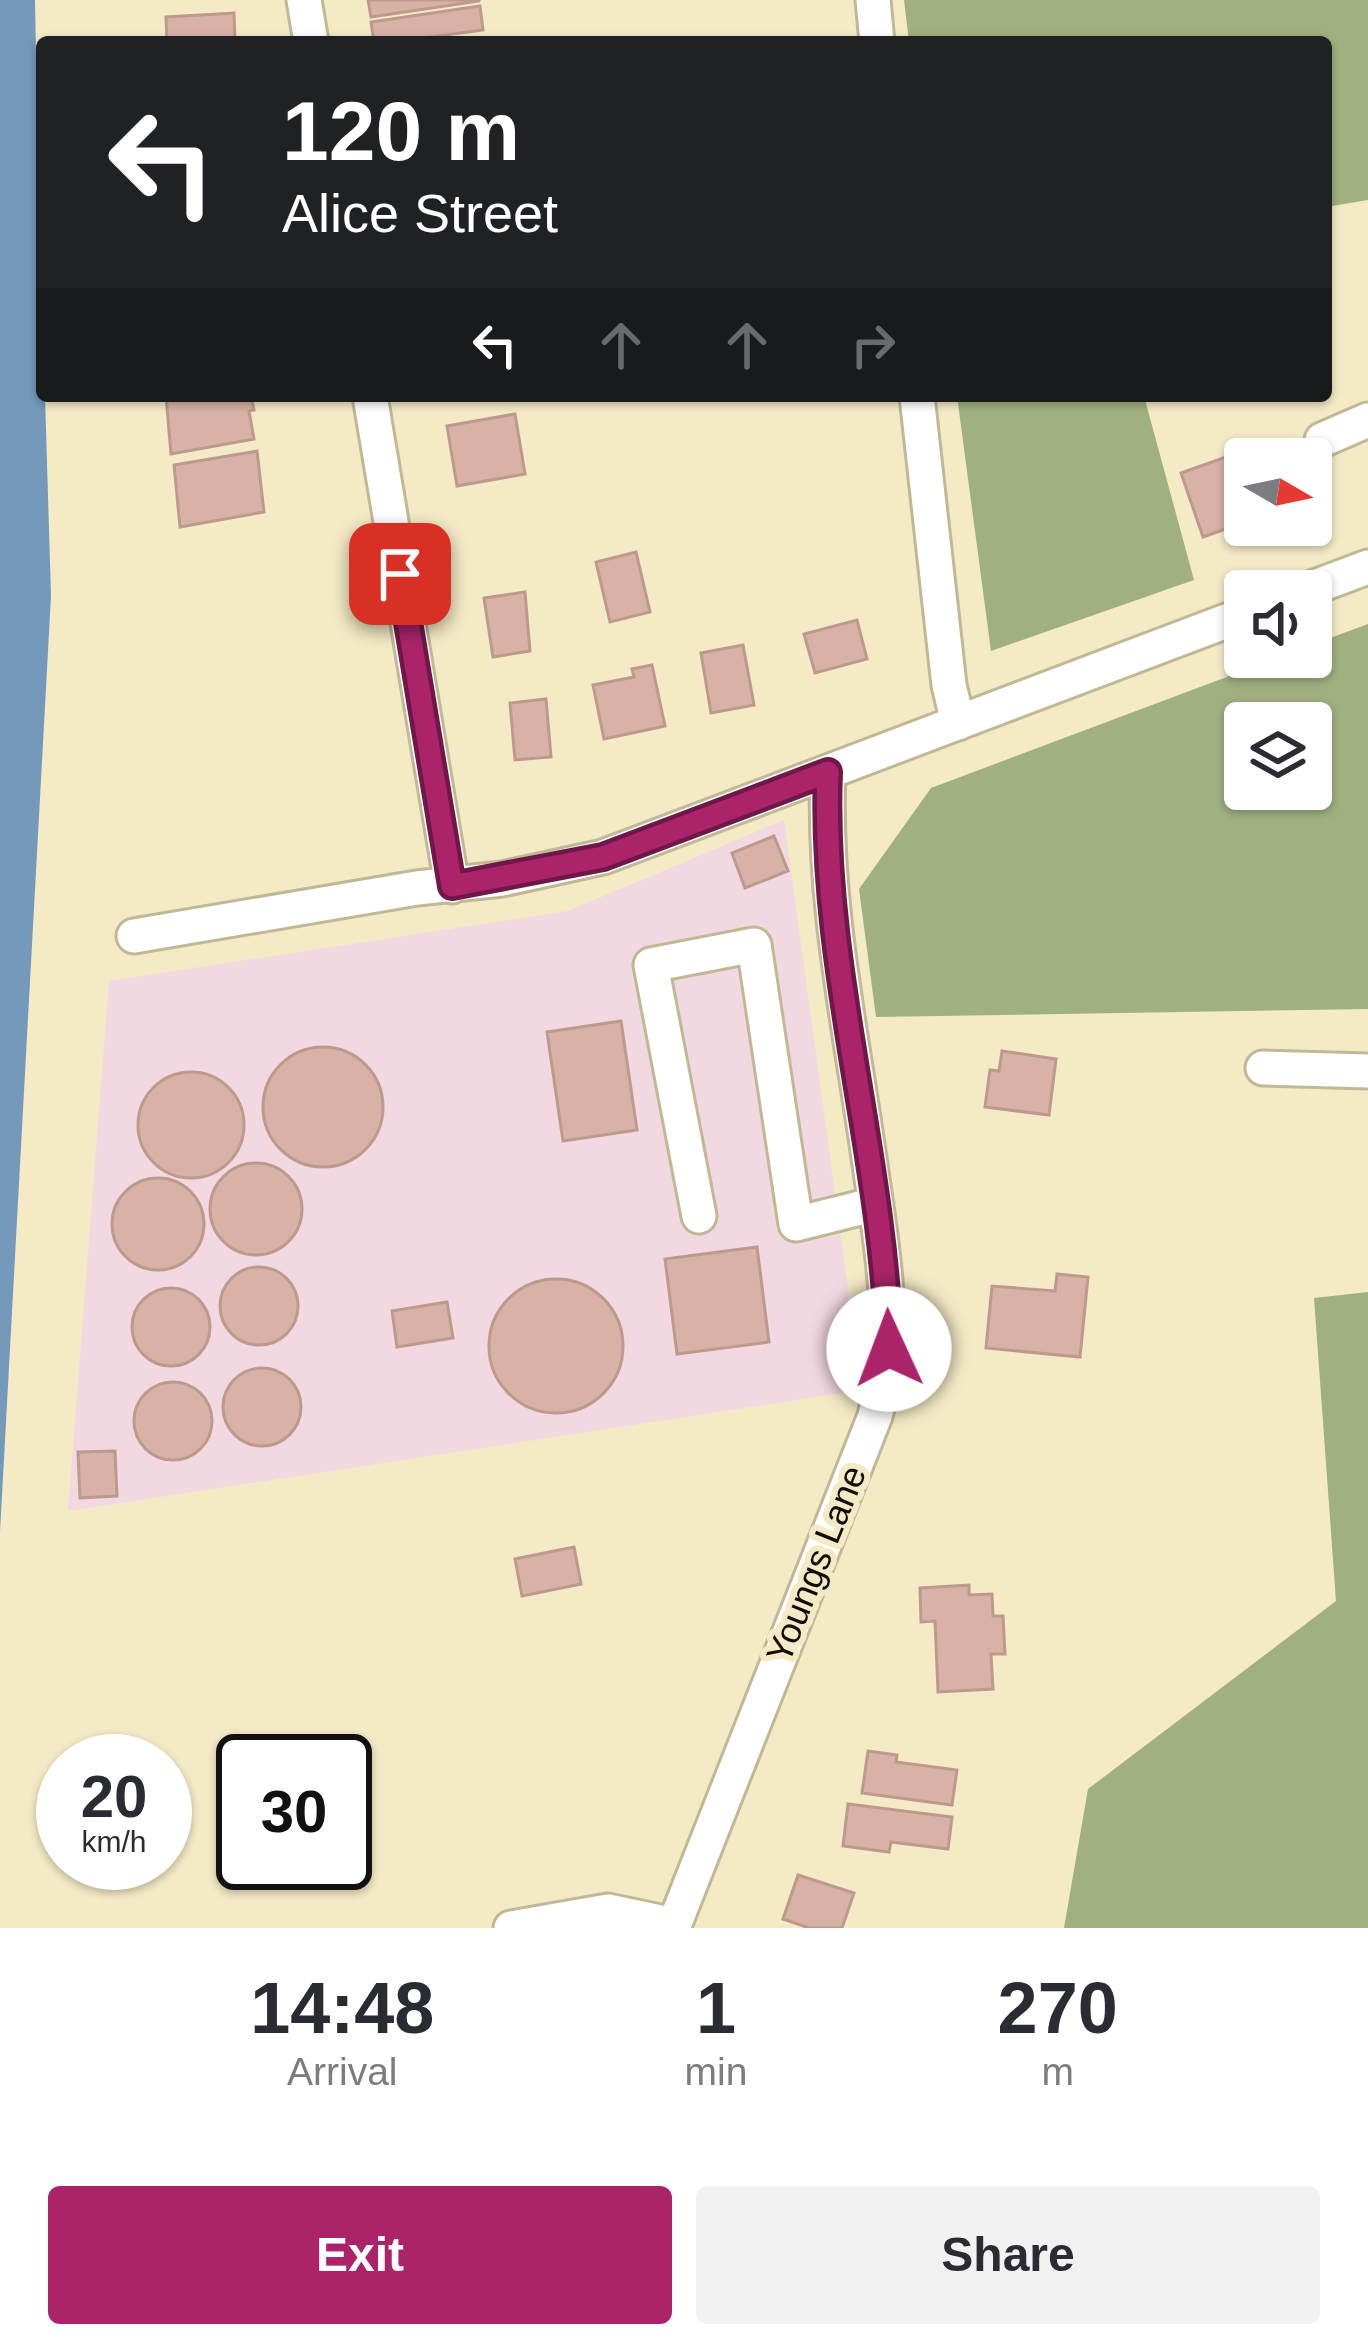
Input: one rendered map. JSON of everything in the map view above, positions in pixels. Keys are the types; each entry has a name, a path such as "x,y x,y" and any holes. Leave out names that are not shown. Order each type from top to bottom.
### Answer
{"street":[{"path":"304,0 310,36"},
{"path":"873,0 877,36"},
{"path":"371,402 452,886"},
{"path":"918,402 949,685 958,723"},
{"path":"1327,438 1368,420"},
{"path":"1332,580 1368,567"},
{"path":"134,936 603,857 1224,622"},
{"name":"Youngs Lane","path":"674,1927 875,1416 884,1382 888,1312 831,891 825,827 828,772"},
{"path":"699,1216 651,965 754,945 796,1224 876,1204"},
{"path":"1263,1068 1368,1071"},
{"path":"516,1928 608,1911 674,1927"}],"shaded area":[{"path":"784,820 862,1390 68,1511 109,981 568,911"}],"green space":[{"path":"904,0 1368,0 1368,200 1332,206 1332,36 908,36"},
{"path":"958,402 1146,402 1194,580 991,651"},
{"path":"1368,624 1368,1009 876,1017 859,889 931,788 1224,678 1332,678 1332,637"},
{"path":"1368,1292 1368,1928 1064,1928 1088,1789 1336,1601 1314,1298"}],"water":[{"path":"0,0 35,0 36,402 45,402 51,596 0,1532"}],"building":[{"path":"368,0 479,0 479,1 371,17"},
{"path":"480,6 483,30 373,36 371,22"},
{"path":"234,13 235,36 167,36 166,17"},
{"path":"167,402 252,402 254,410 249,411 254,439 171,454"},
{"path":"515,414 525,474 457,486 447,426"},
{"path":"257,451 264,512 180,527 174,465"},
{"path":"1224,458 1224,530 1203,537 1181,473"},
{"path":"636,552 650,612 610,622 596,562"},
{"path":"525,592 530,651 493,657 484,598"},
{"path":"857,620 867,659 815,673 804,634"},
{"path":"743,645 754,705 711,713 701,653"},
{"path":"652,665 665,726 604,739 593,685 634,677 632,669"},
{"path":"546,699 551,757 515,760 510,703"},
{"path":"774,836 788,871 745,888 732,853"},
{"path":"621,1021 637,1130 563,1141 547,1032"},
{"path":"323,1047 346,1052 365,1065 378,1084 383,1107 378,1130 365,1149 346,1162 323,1167 300,1162 281,1149 268,1130 263,1107 268,1084 281,1065 300,1052"},
{"path":"1002,1051 1056,1059 1049,1115 985,1107 990,1070 999,1071"},
{"path":"191,1072 211,1076 228,1088 240,1105 244,1125 240,1145 228,1162 211,1174 191,1178 171,1174 154,1162 142,1145 138,1125 142,1105 154,1088 171,1076"},
{"path":"256,1163 288,1177 302,1209 288,1241 256,1255 224,1241 210,1209 224,1177"},
{"path":"158,1178 190,1192 204,1224 190,1256 158,1270 126,1256 112,1224 126,1192"},
{"path":"757,1247 769,1342 677,1354 665,1259"},
{"path":"259,1267 287,1278 298,1306 287,1334 259,1345 231,1334 220,1306 231,1278"},
{"path":"1057,1274 1088,1277 1080,1357 986,1348 992,1286 1055,1291"},
{"path":"556,1279 581,1285 603,1299 617,1321 623,1346 617,1371 603,1393 581,1407 556,1413 531,1407 509,1393 495,1371 489,1346 495,1321 509,1299 531,1285"},
{"path":"171,1288 199,1299 210,1327 199,1355 171,1366 143,1355 132,1327 143,1299"},
{"path":"447,1302 453,1338 397,1347 392,1311"},
{"path":"262,1368 290,1379 301,1407 290,1435 262,1446 234,1435 223,1407 234,1379"},
{"path":"173,1382 201,1393 212,1421 201,1449 173,1460 145,1449 134,1421 145,1393"},
{"path":"115,1451 117,1496 80,1498 78,1452"},
{"path":"574,1547 581,1584 522,1596 515,1559"},
{"path":"969,1585 969,1595 992,1594 993,1616 1003,1616 1005,1654 991,1654 993,1689 938,1692 935,1621 921,1622 920,1588"},
{"path":"868,1751 897,1755 896,1762 957,1770 952,1805 862,1793"},
{"path":"848,1804 952,1817 948,1849 891,1842 889,1852 843,1846"},
{"path":"798,1875 854,1893 842,1928 809,1928 783,1919"}],"route":[{"path":"400,574 452,886 603,857 828,772 825,827 831,891 884,1256 889,1349"}]}
